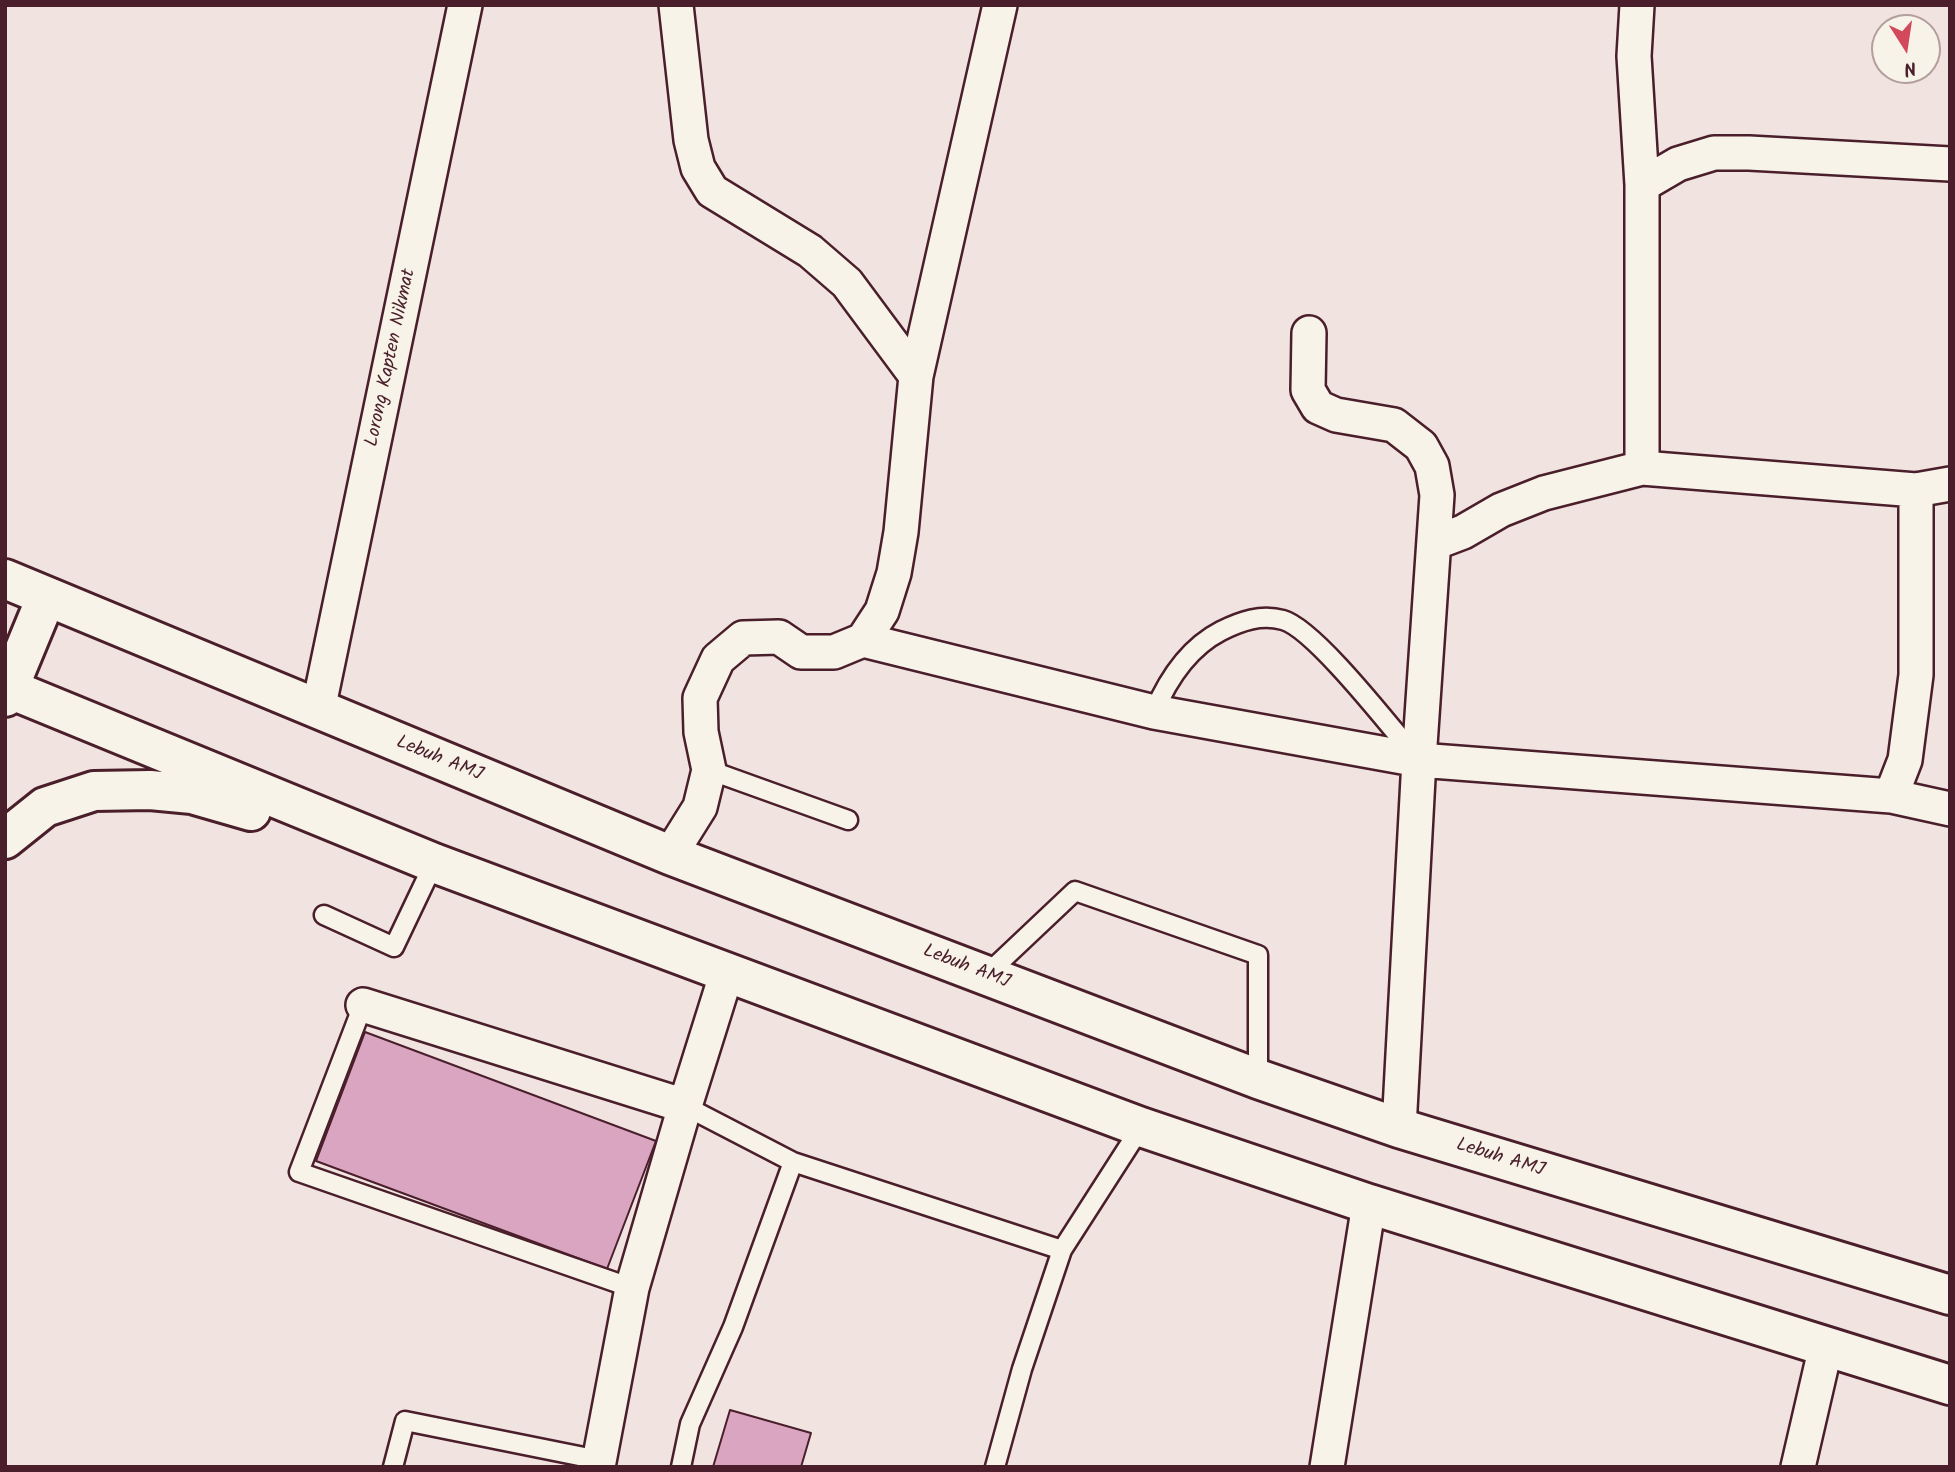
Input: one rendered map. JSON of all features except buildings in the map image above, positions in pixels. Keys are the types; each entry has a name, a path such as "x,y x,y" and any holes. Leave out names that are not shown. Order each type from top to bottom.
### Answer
{"main road":[{"name":"Lebuh AMJ","path":"5,579 670,855 1258,1079 1399,1128 1950,1295"},
{"path":"46,598 6,691 434,863 1141,1127 1368,1204 1950,1385"},
{"path":"5,839 46,807 94,791 150,790 192,794 434,863"}],"street":[{"name":"Lorong Kapten Nikmat","path":"318,710 465,5"},
{"path":"676,5 691,140 698,168 712,191 810,251 847,283 915,376"},
{"path":"670,855 700,807 709,770 701,732 701,698 718,659 743,638 779,637 801,652 834,652 863,639 882,611 894,573 901,532 915,376 1000,5"},
{"path":"1637,5 1634,56 1642,185 1642,468"},
{"path":"1642,185 1678,163 1714,153 1762,153 1950,164"},
{"path":"1309,333 1308,390 1318,407 1336,415 1394,425 1421,446 1432,466 1437,495 1399,1128"},
{"path":"1434,543 1501,510 1544,493 1642,468 1916,490 1950,484"},
{"path":"1891,796 1905,760 1915,689 1916,490"},
{"path":"863,639 1154,712 1419,761 1891,796 1950,808"},
{"path":"599,1463 632,1288 727,972"},
{"path":"363,1005 685,1106"},
{"path":"1327,1467 1368,1204"},
{"path":"1798,1467 1826,1346"}],"lane":[{"path":"1154,712 1174,672 1215,634 1238,622 1265,617 1286,621 1304,632 1322,649 1419,761"},
{"path":"709,770 848,820"},
{"path":"324,915 394,947 434,863"},
{"path":"985,976 1075,891 1258,956 1258,1079"},
{"path":"363,1005 299,1172 632,1288"},
{"path":"685,1106 793,1162 1062,1250"},
{"path":"995,1467 1022,1369 1062,1250 1141,1127"},
{"path":"681,1467 690,1424 733,1327 793,1162"},
{"path":"393,1467 405,1421 599,1463"}]}
